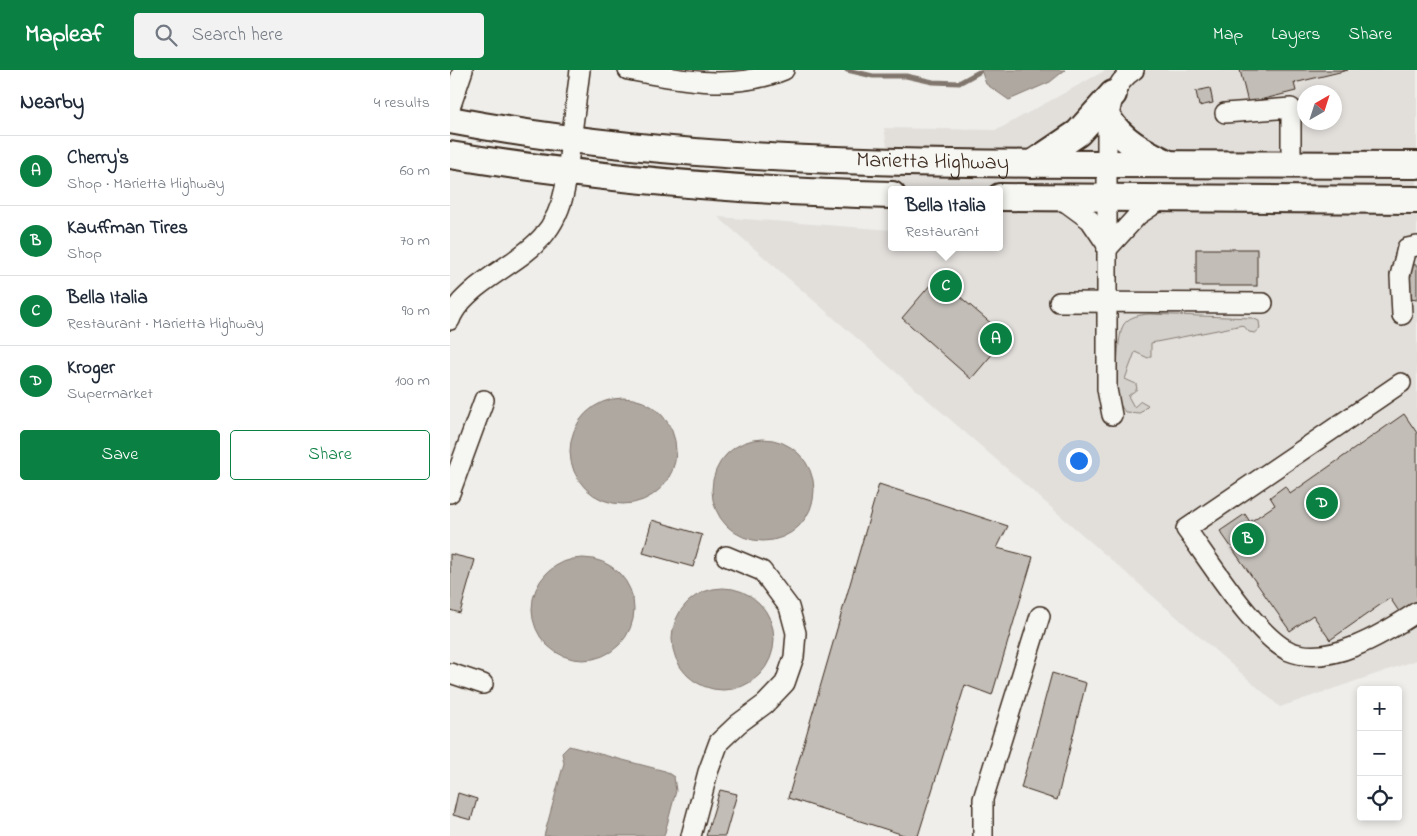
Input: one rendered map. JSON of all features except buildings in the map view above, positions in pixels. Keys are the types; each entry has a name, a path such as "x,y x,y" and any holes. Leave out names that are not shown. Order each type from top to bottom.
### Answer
{"highway":[{"path":"1032,164 1078,133 1113,94"},
{"path":"1108,119 1116,130 1131,144 1171,164"},
{"name":"Marietta Highway","path":"450,120 571,139 773,158 937,164 1417,165"},
{"name":"Marietta Highway","path":"450,155 567,173 818,193 888,195"},
{"name":"Marietta Highway","path":"1003,197 1417,200"}],"street":[{"path":"450,108 463,70"},
{"path":"450,320 453,312 468,294 537,244 546,234 562,202 580,70"},
{"path":"628,70 675,79 724,82 756,80 784,70"},
{"path":"1112,415 1107,389 1108,199 1106,164 1108,119 1113,94 1119,84 1134,70"},
{"path":"1225,113 1291,108 1291,165"},
{"path":"1060,198 1090,220 1107,247"},
{"path":"1107,247 1138,215 1162,199"},
{"path":"1402,315 1400,276 1408,248 1417,246"},
{"path":"1059,302 1264,303"},
{"path":"1402,383 1186,529 1256,623 1271,640 1291,652 1313,654 1337,652 1362,644 1417,612"},
{"path":"450,494 484,400"},
{"path":"691,836 708,772 719,742 738,724 765,704 785,683 794,657 796,633 789,607 762,571 726,556"},
{"path":"983,836 984,799 1040,616"},
{"path":"450,673 483,684"}],"shaded area":[{"path":"981,70 1065,70 1050,82 1009,100 986,84"},
{"path":"1106,70 1417,70 1417,660 1280,707 718,217 888,230 888,251 1003,251 1003,186 893,186 884,128 997,130"},
{"path":"1149,314 1252,318 1259,321 1260,329 1255,333 1249,332 1243,325 1151,343 1151,356 1148,358 1135,352 1125,379 1136,384 1137,389 1128,396 1134,407 1141,401 1148,405 1140,413 1125,412 1119,402 1117,386 1118,349 1122,329 1129,319"},
{"path":"623,398 643,402 660,414 672,431 676,451 672,471 660,488 643,500 623,504 603,500 586,488 574,471 570,451 574,431 586,414 603,402"},
{"path":"763,439 782,443 799,454 810,471 814,490 810,509 799,526 782,537 763,541 744,537 727,526 716,509 712,490 716,471 727,454 744,443"},
{"path":"583,558 602,562 619,573 630,590 634,609 630,628 619,645 602,656 583,660 564,656 547,645 536,628 532,609 536,590 547,573 564,562"},
{"path":"723,588 742,592 759,603 770,620 774,639 770,658 759,675 742,686 723,690 704,686 687,675 676,658 672,639 676,620 687,603 704,592"},
{"path":"569,746 665,771 674,777 676,791 664,836 544,836 564,763 562,753"}],"waterway":[{"path":"847,70 873,76 906,76 933,82 959,83 979,72"}],"place":[{"name":"Bella Italia","path":"946,286"},
{"name":"Cherry's","path":"996,339"},
{"name":"Kroger","path":"1322,503"},
{"name":"Kauffman Tires","path":"1248,539"}]}
